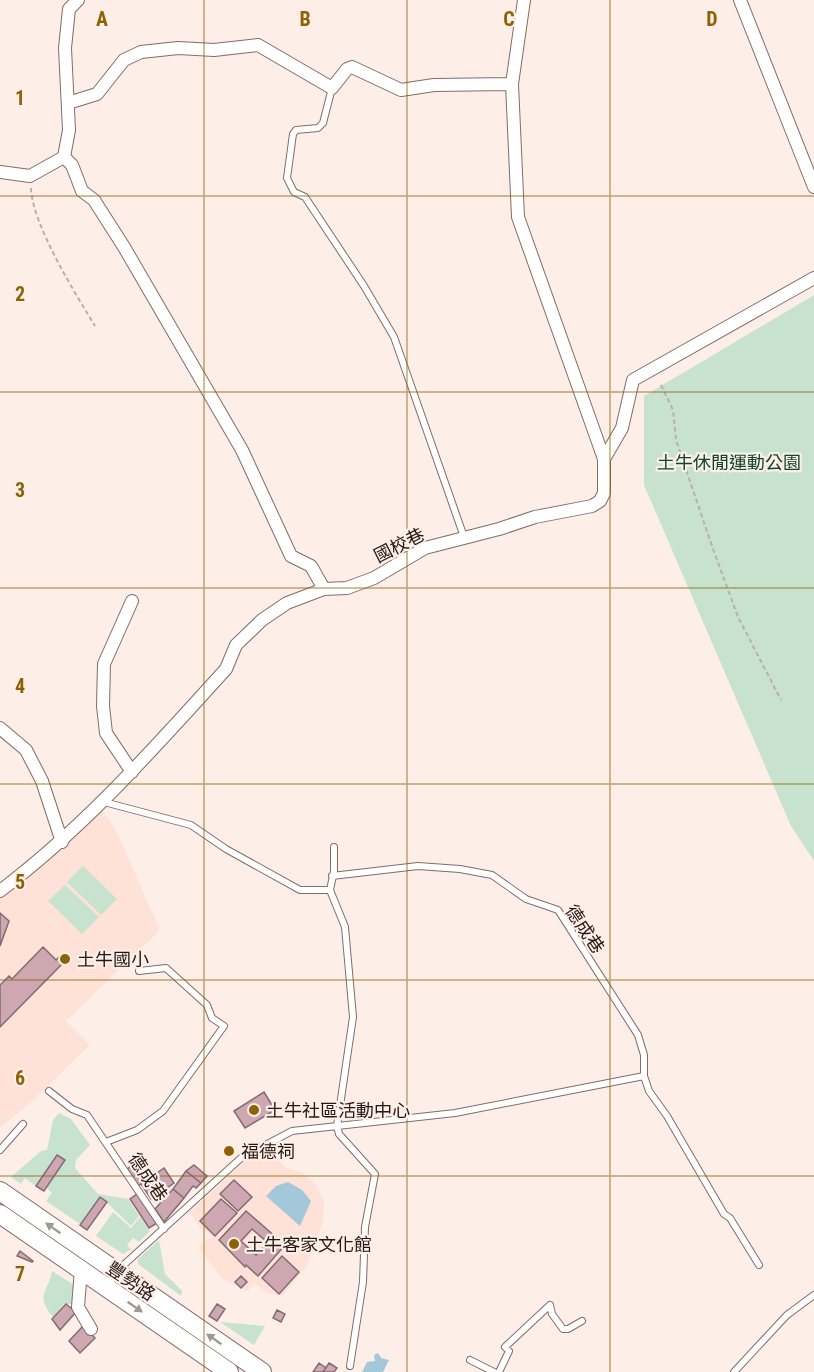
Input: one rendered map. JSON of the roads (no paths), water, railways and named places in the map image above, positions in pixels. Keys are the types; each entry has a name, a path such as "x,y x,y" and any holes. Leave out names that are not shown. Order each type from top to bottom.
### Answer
{"main road":[{"name":"豐勢路","path":"0,1191 262,1372"},
{"name":"豐勢路","path":"0,1214 229,1372"}],"street":[{"path":"0,172 30,176 63,157 69,130 66,38 69,9 78,0"},
{"path":"524,0 512,84 518,217 604,459"},
{"path":"740,0 814,188"},
{"path":"68,104 97,94 124,60 141,52 178,48 214,50 258,45 332,88 352,67 401,90 434,85 512,84"},
{"path":"63,157 72,165 82,192 94,200 124,247 242,450 291,556 311,566 324,589"},
{"path":"604,459 622,428 633,380 814,278"},
{"name":"國校巷","path":"0,891 62,842 104,802 226,669 236,645 262,620 287,603 324,589 347,588 374,578 425,548 555,512 592,506 600,501 604,493 604,459"},
{"path":"132,601 104,664 103,705 106,733 132,772"},
{"path":"0,728 26,750 42,781 62,842"},
{"path":"81,1269 78,1307 91,1329"}],"lane":[{"path":"332,88 322,123 318,128 296,130 293,135 287,178 294,192 304,197 364,286 394,337 405,361 464,537"},
{"path":"104,802 191,825 226,849 300,890 330,890"},
{"path":"334,847 330,890 345,927 353,1017 337,1126 339,1134 375,1174 365,1227 363,1282 350,1366"},
{"name":"德成巷","path":"332,876 418,866 460,869 492,875 526,899 558,910 638,1035 644,1055 644,1076 649,1091 667,1116 702,1178 759,1265"},
{"name":"德成巷","path":"106,1142 137,1130 163,1110 224,1026 212,1018 207,1005 166,968 139,971"},
{"name":"德成巷","path":"106,1287 117,1271 241,1158 292,1131 455,1113 644,1076"},
{"name":"德成巷","path":"49,1091 72,1109 87,1115 164,1228"},
{"path":"0,1150 23,1124"},
{"path":"734,1372 787,1315 814,1295"},
{"path":"499,1372 509,1352 505,1347 550,1305 552,1314 563,1329 568,1329 582,1321"},
{"path":"470,1360 494,1372"}],"water":[{"path":"288,1182 302,1190 311,1201 300,1226 266,1196 276,1186"},
{"path":"378,1353 381,1358 389,1360 383,1372 362,1372 367,1362 375,1361 374,1355"}],"place":[{"name":"土牛國小","path":"65,959"},
{"name":"土牛社區活動中心","path":"254,1110"},
{"name":"福德祠","path":"229,1151"},
{"name":"土牛客家文化館","path":"234,1244"}],"park label":[{"name":"土牛休閒運動公園","path":"729,462"}]}
